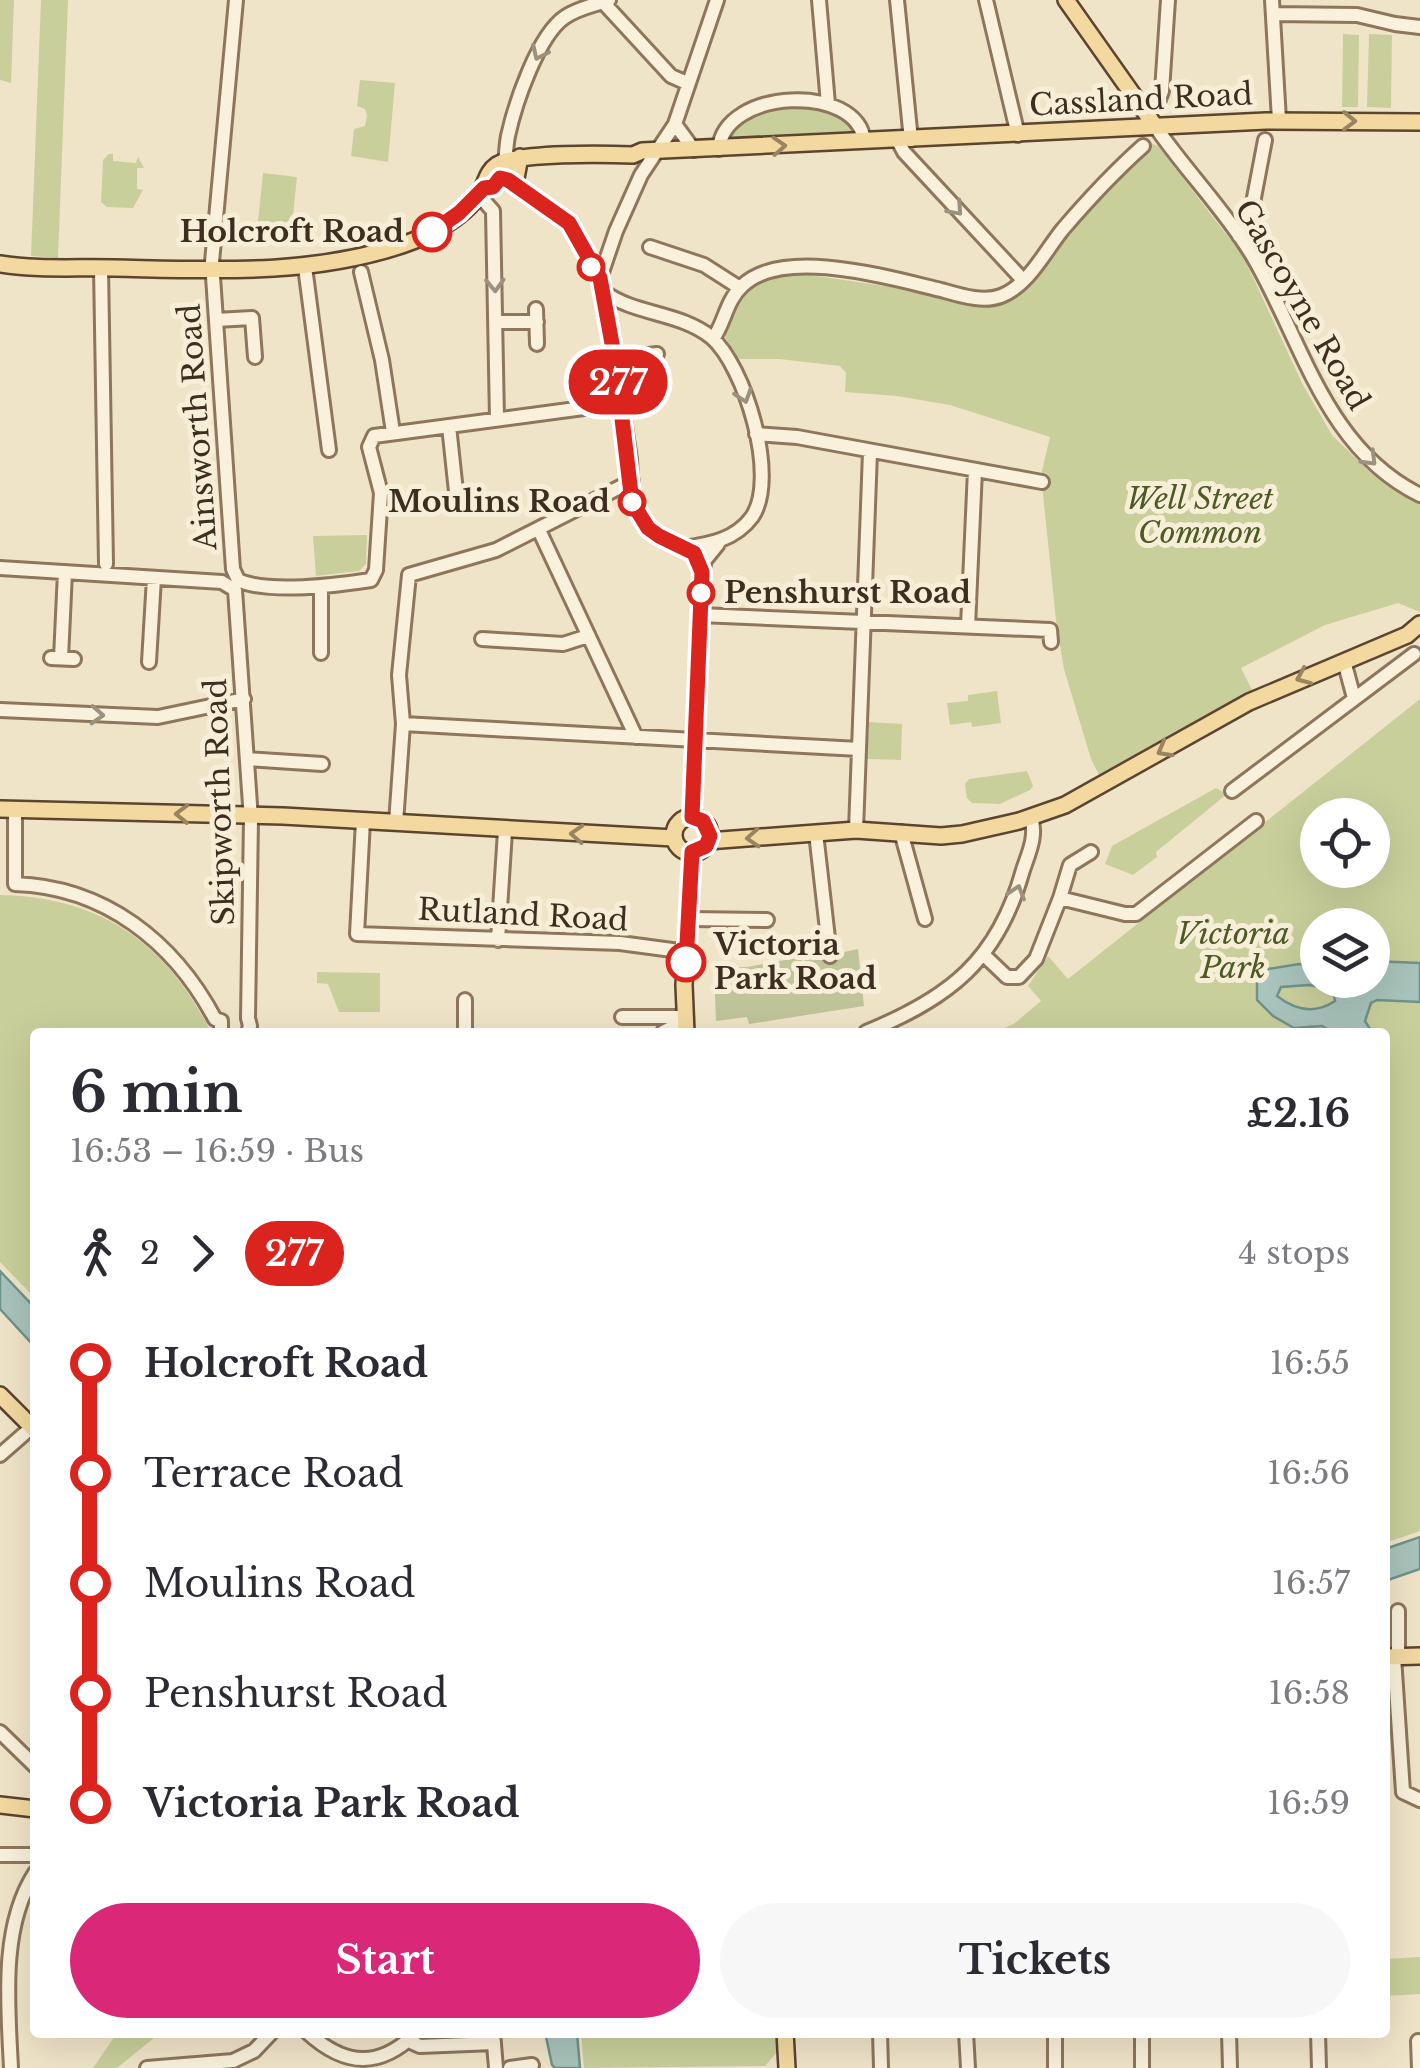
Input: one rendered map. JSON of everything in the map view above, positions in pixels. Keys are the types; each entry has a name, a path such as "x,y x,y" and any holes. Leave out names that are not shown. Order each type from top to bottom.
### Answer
{"main road":[{"path":"1066,0 1155,126"},
{"name":"Cassland Road","path":"514,158 1279,120 1420,122"},
{"path":"0,264 29,268 305,267 404,244 442,226 481,191 489,172 514,158 514,172 507,181"},
{"path":"708,841 707,826 692,817 679,822 674,838 680,848 692,852 708,841 856,830 962,834 1031,817 1065,805 1249,702 1406,635 1420,624"},
{"path":"8,810 364,820 674,838"},
{"path":"685,1023 692,852"},
{"path":"0,1395 30,1425"},
{"path":"1392,1657 1420,1656"},
{"path":"0,1805 30,1808"},
{"path":"785,2038 787,2068"}],"street":[{"name":"Ainsworth Road","path":"235,583 212,269 236,0"},
{"path":"602,285 616,231 642,171 675,124 718,0"},
{"path":"820,0 828,104"},
{"path":"898,0 904,152 1022,280"},
{"path":"986,0 1018,135"},
{"path":"1142,108 1157,105 1162,92 1168,0"},
{"path":"514,158 509,134 544,42 564,17 604,1 671,76 688,83"},
{"path":"1279,120 1273,7 1358,14 1420,27"},
{"path":"719,149 730,126 756,107 801,101 828,104 852,118 864,135 864,142"},
{"path":"675,124 694,150"},
{"name":"Gascoyne Road","path":"1155,126 1239,236 1330,409 1350,438 1378,468 1420,494"},
{"path":"1239,236 1249,224 1265,140"},
{"path":"713,339 730,300 740,288 760,272 798,265 992,299 1002,296 1022,280 1062,230 1143,146"},
{"path":"633,155 642,171"},
{"path":"498,419 493,211 481,191 507,181 569,223 602,285 632,502 648,528 694,553 702,572"},
{"path":"650,247 704,265 740,288"},
{"path":"305,267 329,450"},
{"path":"101,268 106,564"},
{"path":"360,272 382,360 393,432"},
{"path":"602,285 620,301 688,325 713,339 735,370 763,470 755,512 738,531 718,544 705,560 702,572 692,817"},
{"path":"608,312 620,301"},
{"path":"496,322 536,315 537,344"},
{"path":"216,320 252,318 255,357"},
{"path":"615,360 657,354"},
{"path":"0,568 251,585 321,586 371,580 376,570 381,493 369,444 374,436 621,403"},
{"path":"449,426 457,501"},
{"path":"756,434 797,437 1042,482"},
{"path":"856,830 870,452"},
{"path":"968,626 974,470"},
{"path":"396,823 403,724 399,675 407,578 412,572 496,550 632,482"},
{"path":"539,530 636,738"},
{"path":"684,548 718,544"},
{"path":"62,658 65,572"},
{"path":"147,662 154,578"},
{"name":"Skipworth Road","path":"235,583 251,816 248,1027"},
{"path":"321,586 322,653"},
{"path":"700,615 968,626 1050,636"},
{"path":"482,638 563,644 588,636"},
{"path":"1232,791 1414,654"},
{"path":"1344,661 1354,698"},
{"path":"0,710 158,717 244,699"},
{"path":"403,724 860,749"},
{"path":"247,759 322,764"},
{"path":"8,810 14,884 82,896 152,936 188,973 219,1028"},
{"path":"874,1028 932,999 984,956 1013,905 1034,835 1031,817"},
{"name":"Rutland Road","path":"364,820 358,934 620,943 686,952"},
{"path":"1060,898 1136,914 1256,821"},
{"path":"498,940 505,830"},
{"path":"900,832 925,918"},
{"path":"816,834 830,956"},
{"path":"984,956 1007,977 1024,974 1048,933 1067,870 1091,852"},
{"path":"690,919 768,920"},
{"path":"465,1000 465,1028"},
{"path":"622,1017 685,1023"},
{"path":"0,1455 30,1432"},
{"path":"1398,1611 1392,1657 1403,1792 1420,1800"},
{"path":"0,1732 30,1761"},
{"path":"0,1855 30,1855"},
{"path":"11,2068 5,2050 6,1919 30,1881"},
{"path":"146,2068 233,2062 254,2051 266,2038"},
{"path":"313,2038 337,2060 367,2068 391,2060 413,2038"},
{"path":"437,2039 494,2038 496,2068"},
{"path":"880,2038 881,2068"},
{"path":"966,2038 968,2068"},
{"path":"1055,2038 1055,2068"},
{"path":"1142,2038 1142,2068"},
{"path":"1230,2038 1230,2068"},
{"path":"1318,2038 1319,2068"},
{"path":"1418,2041 1419,2068"},
{"path":"510,2068 532,2065"}],"green space":[{"path":"0,0 14,0 11,83 0,80"},
{"path":"41,0 68,0 58,258 31,256"},
{"path":"1343,34 1359,35 1358,107 1342,107"},
{"path":"1369,34 1392,35 1391,108 1367,107"},
{"path":"360,80 395,83 388,162 351,156 354,129 365,126 367,115 365,109 357,106"},
{"path":"794,105 830,112 859,134 724,140 746,119"},
{"name":"Well Street Common","path":"1150,143 1158,146 1243,256 1303,385 1332,435 1372,474 1420,503 1420,612 1398,603 1325,625 1241,668 1252,690 1099,775 1064,669 1056,620 1041,475 1050,437 950,405 845,392 846,373 840,366 739,359 725,337 732,311 745,293 766,277 790,272 891,287 980,307 1004,304 1023,290 1062,239"},
{"path":"113,154 113,161 136,163 138,157 144,168 137,168 137,189 143,190 133,208 107,207 101,202 103,160"},
{"path":"263,173 297,177 291,235 257,231"},
{"path":"367,535 366,564 359,571 316,576 313,536"},
{"path":"997,691 1001,723 950,725 947,703"},
{"name":"Victoria Park","path":"1420,699 1420,1531 1390,1541 1390,1028 1005,1028 1041,1001 1028,986 1048,956 1068,979"},
{"path":"869,722 902,724 901,760 867,759"},
{"path":"1027,771 1033,786 1030,790 1000,804 972,803 967,798 965,784 969,779"},
{"path":"1216,788 1227,794 1133,875 1105,864 1112,846"},
{"path":"0,895 69,905 126,931 173,973 209,1028 30,1028 30,1293 0,1262"},
{"path":"858,949 864,1006 749,1024 747,1017 716,1021 714,968 747,967 801,957 802,961"},
{"path":"317,972 380,973 380,1012 339,1012 328,984 317,983"},
{"path":"1420,1957 1420,1994 1390,1996 1390,1959"},
{"path":"113,2038 154,2038 117,2068 93,2068"},
{"path":"581,2038 777,2038 777,2052 765,2066 584,2068"}],"water":[{"path":"1390,962 1420,963 1420,1002 1371,1003 1365,1021 1369,1028 1294,1028 1273,1016 1257,1000 1257,983 1268,969 1299,964 1300,986 1281,987 1277,996 1291,1005 1312,1009 1334,998 1390,998"},
{"path":"0,1271 30,1303 30,1342 0,1309"},
{"path":"1420,1537 1420,1569 1390,1579 1390,1547"},
{"path":"546,2038 577,2038 580,2068 552,2065"}],"bus line":[{"name":"277","path":"432,232 471,203 484,188 493,187 500,178 508,180 569,223 600,278 630,459 632,502 648,528 694,553 702,572 692,817 703,821 710,836 706,846 692,852 686,962"}],"place":[{"name":"Holcroft Road","path":"432,232"},
{"name":"Moulins Road","path":"632,502"},
{"name":"Penshurst Road","path":"701,593"},
{"name":"Victoria Park Road","path":"686,962"}]}
